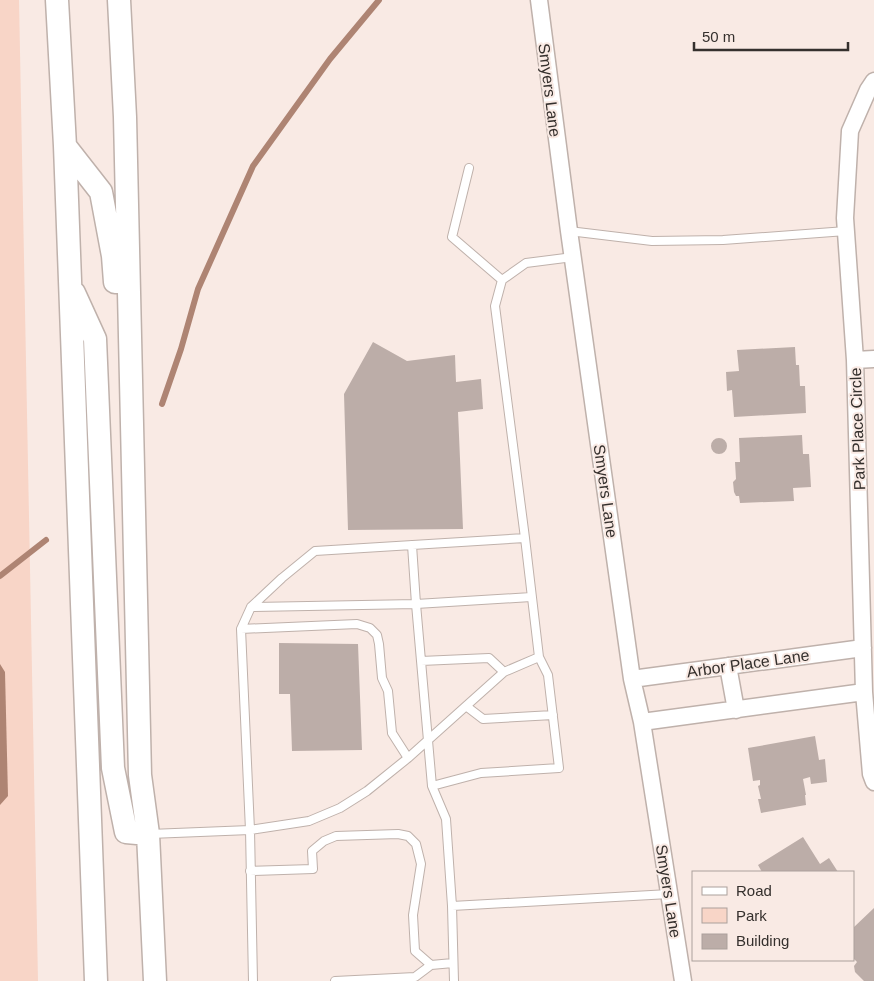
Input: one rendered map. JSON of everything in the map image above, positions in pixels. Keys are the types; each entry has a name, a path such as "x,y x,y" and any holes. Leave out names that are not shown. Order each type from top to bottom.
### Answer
{"main road":[{"path":"57,0 65,146 96,981"},
{"path":"119,0 124,117 140,775 148,834 155,981"},
{"path":"65,146 101,192 113,256 118,341 122,524 136,569"},
{"path":"69,283 95,339 113,768 126,832 148,834"}],"street":[{"name":"Smyers Lane","path":"539,0 632,679 642,722 683,981"},
{"name":"Park Place Circle","path":"874,81 850,130 845,218 855,360 864,692 871,774 874,782"},
{"path":"855,360 874,359"},
{"name":"Arbor Place Lane","path":"632,679 863,648"},
{"path":"728,666 736,710"},
{"path":"642,722 864,692"}],"lane":[{"path":"469,168 452,237 502,280"},
{"path":"569,230 652,241 723,240 846,231"},
{"path":"432,786 481,773 559,768 548,676 539,657 495,306 502,280 526,263 573,257"},
{"path":"253,981 250,830 241,629 251,607 315,551 525,538"},
{"path":"412,545 432,786 446,819 452,906 454,981"},
{"path":"251,607 416,604 531,597"},
{"path":"241,629 357,624 370,628 377,635 379,644 382,678 388,692 392,733 408,758"},
{"path":"148,834 250,830 309,821 340,808 367,791 408,758 504,672 539,657"},
{"path":"421,661 489,658 504,672"},
{"path":"466,706 483,719 553,715"},
{"path":"250,871 313,869 312,851 324,841 336,836 398,834 408,836 416,844 420,864 413,915 415,951 431,964"},
{"path":"452,906 669,894"},
{"path":"335,981 415,977 431,964 453,963"}],"green space":[{"path":"0,0 19,0 38,981 0,981"}],"shaded area":[{"path":"0,664 5,672 8,796 0,805"}],"building":[{"path":"373,342 407,361 455,355 456,382 481,379 483,409 458,412 463,529 348,530 344,394"},
{"path":"795,347 796,365 799,365 800,386 805,386 806,413 734,417 732,390 727,391 726,372 739,371 737,350"},
{"path":"802,435 803,454 809,454 811,487 793,488 794,501 740,503 739,496 736,496 734,492 733,482 736,479 735,462 740,462 739,438"},
{"path":"719,438 725,440 727,446 725,452 719,454 713,452 711,446 713,440"},
{"path":"279,643 358,644 362,750 292,751 290,694 279,694"},
{"path":"815,736 819,760 825,759 827,782 811,784 810,777 803,779 806,805 761,813 758,799 761,799 758,786 760,785 760,780 753,781 748,748"},
{"path":"803,837 820,864 829,858 837,871 761,871 758,865"},
{"path":"874,908 874,981 864,981 855,972 854,966 857,962 854,959 854,927"}],"waterway":[{"path":"162,404 181,349 198,289 253,166 330,59 379,0"},
{"path":"0,576 46,540"}]}
